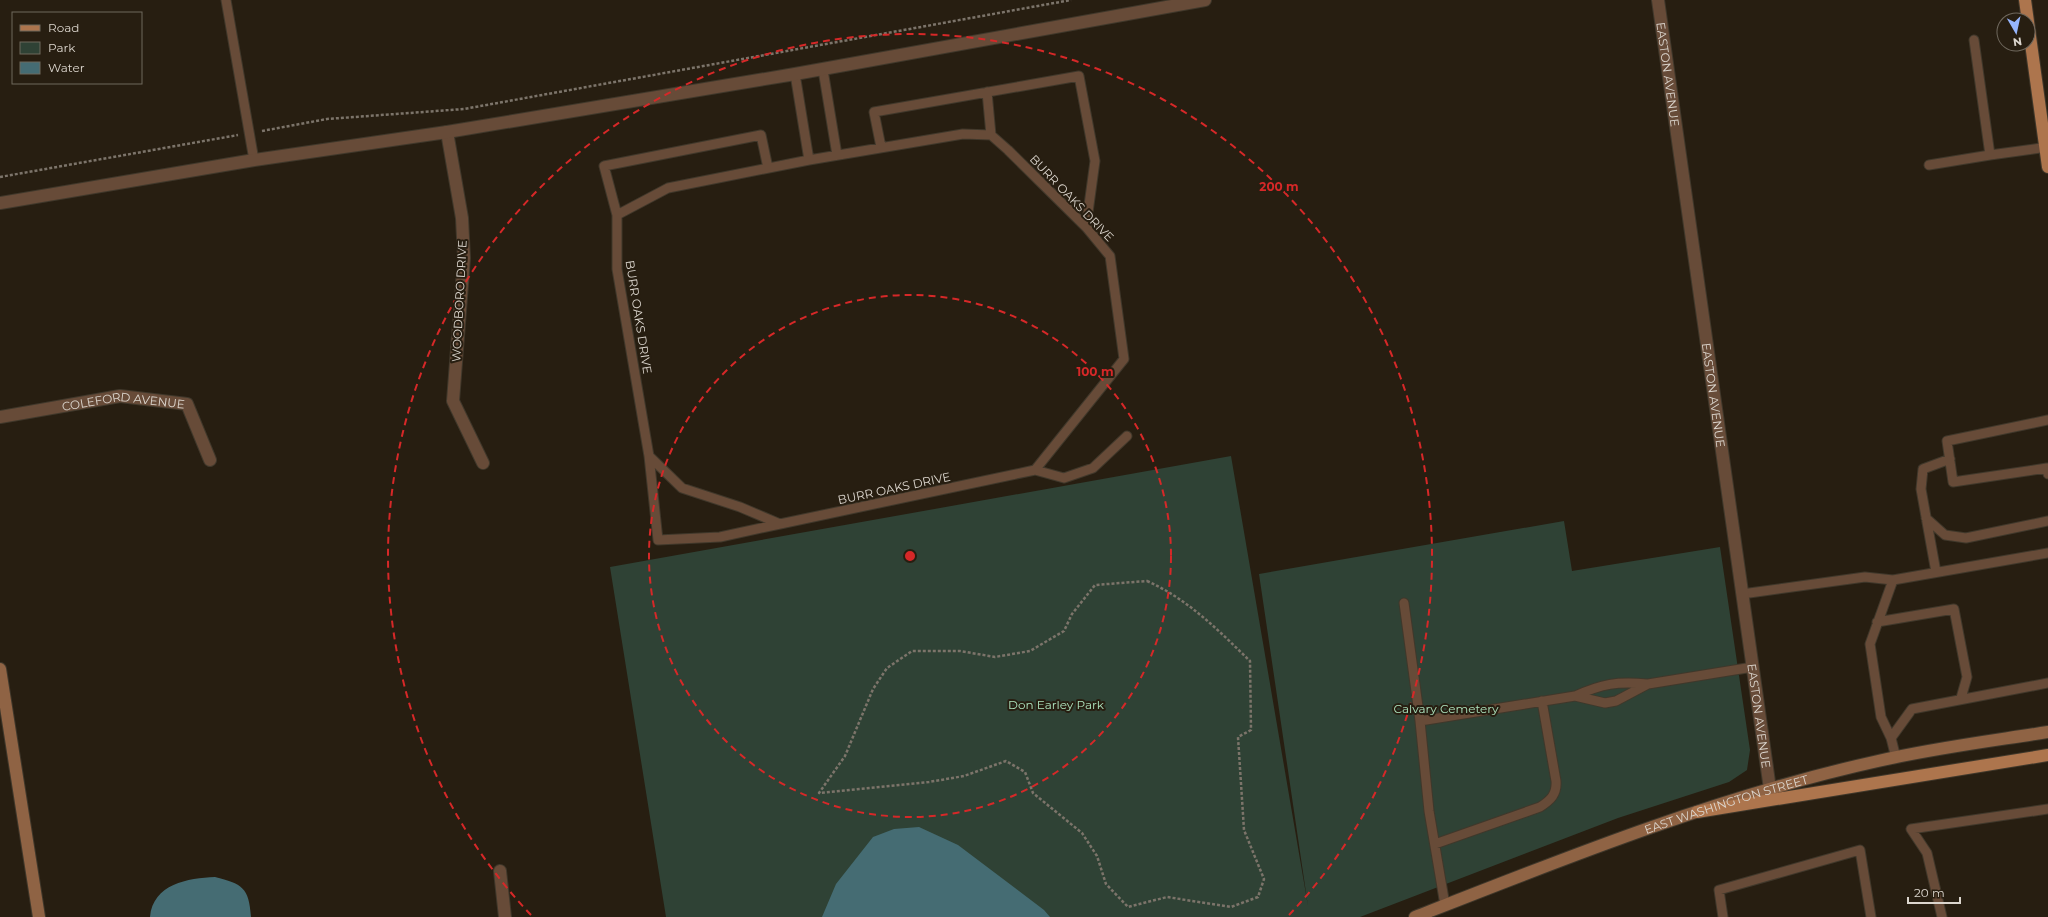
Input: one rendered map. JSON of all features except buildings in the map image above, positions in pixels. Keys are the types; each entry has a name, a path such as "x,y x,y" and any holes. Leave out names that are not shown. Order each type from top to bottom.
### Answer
{"main road":[{"path":"2025,0 2047,147 2048,167"},
{"path":"0,669 39,917"},
{"name":"EAST WASHINGTON STREET","path":"1415,917 1697,812 1770,789 1896,758 2048,732"},
{"path":"1697,812 2048,755"}],"street":[{"path":"0,203 254,160 447,132 823,70 1205,0"},
{"name":"EASTON AVENUE","path":"1658,0 1770,789"},
{"name":"WOODBORO DRIVE","path":"447,132 462,218 464,258 453,401 483,463"},
{"name":"COLEFORD AVENUE","path":"0,417 120,396 188,404 210,460"},
{"path":"500,871 505,917"}],"lane":[{"path":"226,0 254,160"},
{"path":"1974,40 1990,155"},
{"path":"823,70 837,155"},
{"path":"795,74 809,160"},
{"path":"881,147 874,112 1080,76 1095,161 1086,227"},
{"path":"617,215 668,188 881,147 963,134 990,135 987,92"},
{"name":"BURR OAKS DRIVE","path":"768,168 761,135 604,166 617,215 617,269 649,456 658,540 720,537 1035,470 1124,359 1110,256 1086,227 1008,150 990,135"},
{"path":"1929,165 2047,147"},
{"path":"2048,420 1947,441 1954,482 2047,468 2048,474"},
{"path":"1035,470 1064,478 1093,468 1127,436"},
{"path":"649,456 682,488 740,506 780,524"},
{"path":"1936,572 1921,489 1923,469 1950,459"},
{"path":"1926,518 1945,535 1966,538 2048,521"},
{"path":"1742,594 1865,577 1892,580 2048,553"},
{"path":"1892,580 1870,644 1880,717 1891,738 1896,758"},
{"path":"1404,603 1420,721 1429,811 1445,905"},
{"path":"1877,622 1954,610 1967,677 1961,698"},
{"path":"1420,721 1575,696 1610,683 1625,681 1648,684 1753,667"},
{"path":"1891,738 1912,709 1961,698 2048,683"},
{"path":"1575,696 1605,703 1616,701 1648,684"},
{"path":"1435,844 1540,807 1554,795 1557,788 1556,780 1542,701"},
{"path":"1942,917 1926,853 1911,829 2048,809"},
{"path":"1723,917 1719,890 1860,850 1871,917"}],"path":[{"path":"0,177 327,119 464,109 1071,0"},
{"path":"1147,581 1163,588 1207,619 1250,661 1251,730 1238,737 1244,830 1264,879 1258,897 1231,907 1167,896 1128,907 1106,884 1098,856 1082,833 1033,793 1025,772 1006,761 964,776 930,782 818,793 845,756 873,689 887,668 912,651 960,651 996,657 1030,651 1064,631 1072,614 1095,584 1147,581"}],"green space":[{"name":"Don Earley Park","path":"1231,456 1308,906 1259,574 1564,521 1572,571 1720,547 1750,750 1747,770 1729,782 1618,818 1360,917 666,917 610,567"}],"water":[{"path":"919,827 958,845 1044,910 1050,917 822,917 836,884 873,837 894,829"},
{"path":"215,877 232,882 242,888 248,899 251,917 150,917 153,906 158,897 165,890 183,881"}],"park label":[{"name":"Calvary Cemetery","path":"1446,708"}]}
